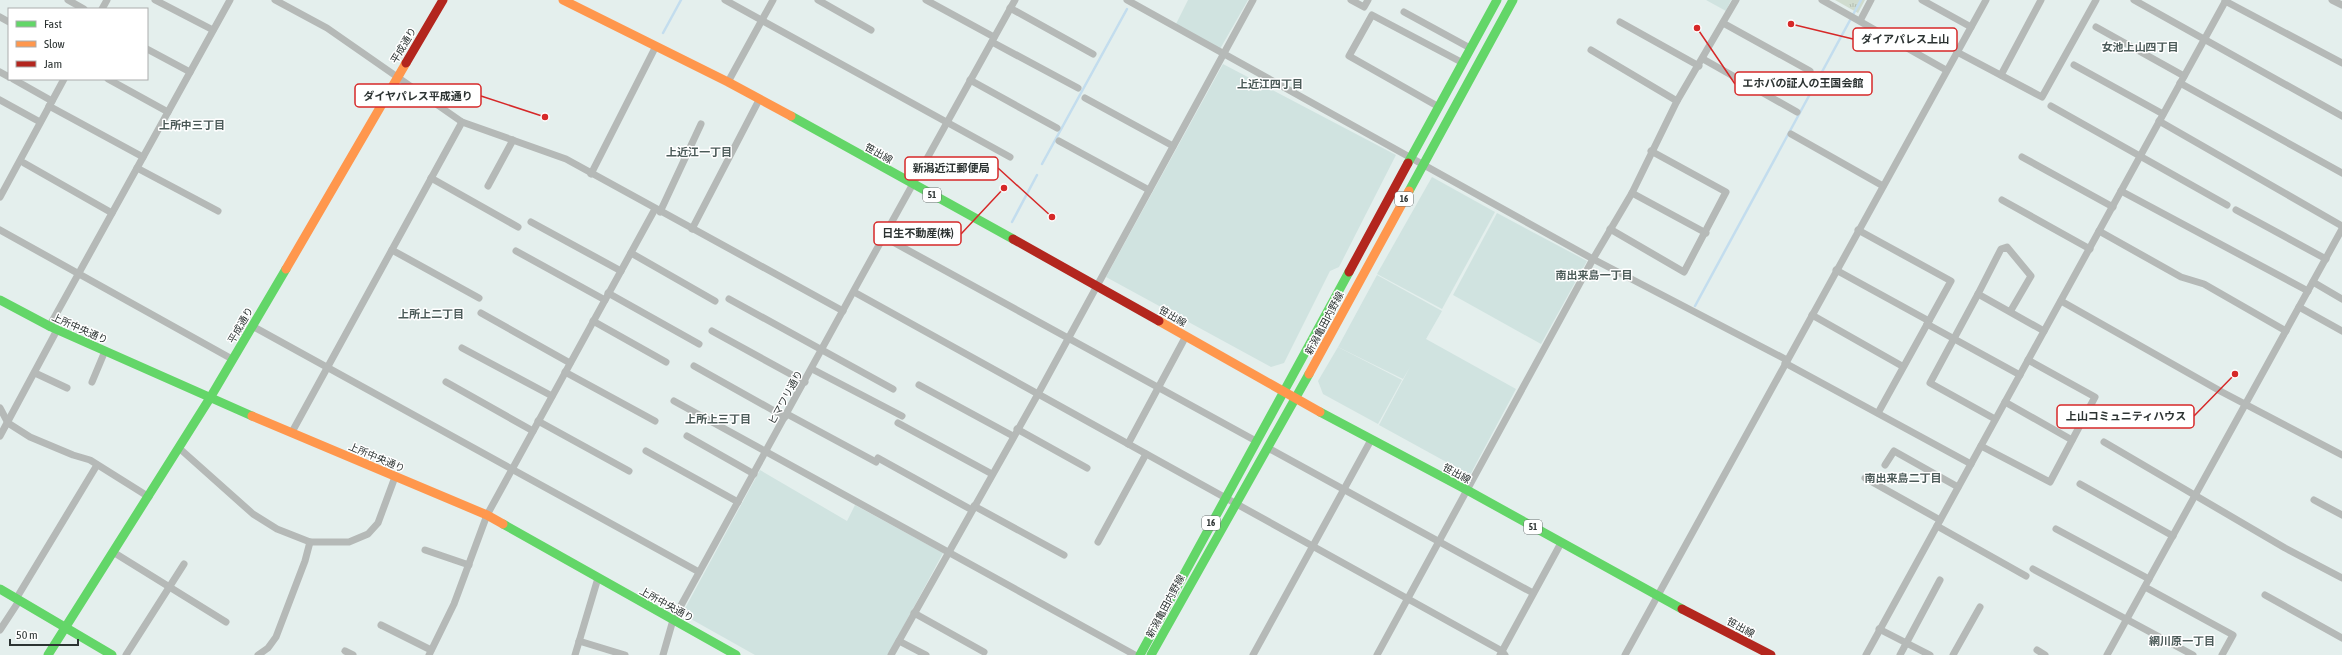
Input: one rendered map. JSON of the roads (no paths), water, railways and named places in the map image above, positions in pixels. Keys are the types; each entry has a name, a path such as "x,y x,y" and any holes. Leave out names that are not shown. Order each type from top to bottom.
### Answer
{"main road":[{"name":"平成通り","path":"48,655 210,398 443,0"},
{"name":"笹出線","path":"564,0 728,82 1097,285 1295,399 1467,490 1656,596 1771,655"},
{"name":"新潟亀田内野線","path":"1140,655 1496,0"},
{"name":"新潟亀田内野線","path":"1151,655 1187,588 1268,448 1513,0"},
{"name":"上所中央通り","path":"0,300 53,328 210,398 487,515 736,655"},
{"path":"0,589 112,655"}],"street":[{"path":"68,0 82,8"},
{"path":"155,0 213,30"},
{"path":"0,436 35,373 53,328 112,213 230,0"},
{"path":"275,0 327,28 462,122 566,159 658,211 692,228 843,311"},
{"path":"725,0 1010,157"},
{"path":"728,82 773,0"},
{"path":"818,0 871,30"},
{"path":"926,0 1078,88"},
{"name":"ヒマワリ通り","path":"663,655 673,620 854,292 882,236 1015,0"},
{"path":"1127,0 1223,54 1412,156 1593,259 1786,362 1971,464"},
{"path":"891,655 1038,394 1253,0"},
{"path":"1351,0 1364,7 1368,0"},
{"path":"1380,654 1408,598 1440,542 1593,259 1632,193 1651,151 1677,101 1699,66 1736,0"},
{"path":"1822,0 1946,70"},
{"path":"1858,20 1871,0"},
{"path":"1922,0 1971,27"},
{"path":"1625,655 1656,596 1986,0"},
{"path":"2001,74 2041,0"},
{"path":"1957,52 2042,97 2096,0"},
{"path":"2134,0 2342,116"},
{"path":"1866,655 2226,0 2342,63"},
{"path":"2332,0 2342,5"},
{"path":"1010,8 1093,54"},
{"path":"1404,12 1470,48"},
{"path":"1439,107 1349,56 1372,15 1462,63"},
{"path":"1620,22 1699,66"},
{"path":"1723,23 1810,70"},
{"path":"2096,28 2184,76"},
{"path":"591,174 656,46"},
{"path":"148,50 190,72"},
{"path":"1591,50 1677,101"},
{"path":"1703,59 1796,112"},
{"path":"2074,65 2164,114"},
{"path":"15,80 143,157"},
{"path":"0,197 63,80"},
{"path":"110,80 168,112"},
{"path":"970,80 1057,128"},
{"path":"2180,83 2342,173"},
{"path":"1085,98 1173,146"},
{"path":"0,100 40,122"},
{"path":"692,228 759,100"},
{"path":"2052,106 2141,155 2227,206"},
{"path":"2107,655 2326,259 2342,227 2159,121"},
{"path":"292,432 462,122"},
{"path":"381,625 430,652 454,604 487,515 594,321 604,300 631,253 658,211 702,124"},
{"path":"1791,134 1883,186"},
{"path":"488,186 513,140"},
{"path":"1059,140 1149,190"},
{"path":"1610,229 1684,272 1706,233 1726,192 1651,151"},
{"path":"2022,157 2113,207"},
{"path":"24,163 112,213"},
{"path":"137,168 218,211"},
{"path":"431,178 518,227"},
{"path":"2121,191 2308,291"},
{"path":"1632,193 1706,233"},
{"path":"2002,200 2090,249"},
{"path":"2236,210 2326,259"},
{"path":"531,222 621,271"},
{"path":"0,230 232,359"},
{"path":"1858,230 1951,281 1902,366 1878,413"},
{"path":"2100,231 2181,277 2204,284 2286,331"},
{"path":"882,236 1256,441"},
{"path":"1995,419 1930,383 2001,249 2007,248 2031,276 2010,312"},
{"path":"392,250 480,298"},
{"path":"516,251 604,300"},
{"path":"631,253 715,301"},
{"path":"1836,270 2020,375"},
{"path":"2313,282 2342,299"},
{"path":"854,292 1313,545 1408,598 1503,654 1533,593 1561,543"},
{"path":"608,293 699,344"},
{"path":"1978,294 2044,331"},
{"path":"729,299 893,389"},
{"path":"2061,301 2246,404 2342,455"},
{"path":"2299,307 2342,331"},
{"path":"481,313 570,363"},
{"path":"1812,315 1902,366"},
{"path":"594,321 666,362"},
{"path":"252,326 699,572"},
{"path":"712,331 805,382"},
{"path":"1128,444 1186,336"},
{"path":"462,348 552,396"},
{"path":"92,382 105,351"},
{"path":"1981,446 2050,482 2095,397 2028,360"},
{"path":"694,366 786,415 973,508 1064,556"},
{"path":"812,369 992,474"},
{"path":"565,372 655,422"},
{"path":"35,373 66,388"},
{"path":"446,382 533,431"},
{"path":"919,385 1013,436"},
{"path":"674,401 1135,655"},
{"path":"2005,402 2072,440"},
{"path":"0,408 8,423 30,437 73,455 90,460 149,497"},
{"path":"538,421 629,471"},
{"path":"1017,430 1087,468"},
{"path":"687,436 754,474"},
{"path":"1254,655 1371,440"},
{"path":"2104,442 2195,496 2342,578"},
{"path":"179,448 253,514 277,528 310,542 349,542 368,534 378,523 395,477"},
{"path":"1268,448 1533,593"},
{"path":"1884,465 1894,450 1958,487"},
{"path":"646,451 738,502"},
{"path":"1098,542 1146,454"},
{"path":"0,630 97,465"},
{"path":"1865,478 2026,576"},
{"path":"2080,484 2173,536"},
{"path":"2314,500 2342,516"},
{"path":"2056,529 2149,579"},
{"path":"258,655 268,648 276,637 305,561 310,542"},
{"path":"425,550 468,565"},
{"path":"114,552 226,622"},
{"path":"126,655 184,564"},
{"path":"2033,569 2193,655"},
{"path":"575,655 598,578"},
{"path":"1900,655 1940,580"},
{"path":"2145,587 2232,635 2222,655"},
{"path":"2265,595 2342,638"},
{"path":"1953,655 1980,607"},
{"path":"914,613 984,652"},
{"path":"1879,629 1930,655"},
{"path":"579,640 625,655"},
{"path":"899,641 926,655"},
{"path":"2037,650 2045,655"},
{"path":"345,651 353,655"}],"waterway":[{"path":"663,33 681,0"},
{"path":"1695,306 1861,0"},
{"path":"1042,164 1127,9"},
{"path":"1012,222 1037,175"}],"place":[{"name":"ダイアパレス上山","path":"1791,24"},
{"name":"エホバの証人の王国会館","path":"1697,28"},
{"name":"ダイヤパレス平成通り","path":"545,117"},
{"name":"日生不動産(株)","path":"1004,188"},
{"name":"新潟近江郵便局","path":"1052,217"},
{"name":"上山コミュニティハウス","path":"2235,374"}],"district":[{"name":"女池上山四丁目","path":"2140,47"},
{"name":"上近江四丁目","path":"1270,84"},
{"name":"上所中三丁目","path":"192,125"},
{"name":"上近江一丁目","path":"699,152"},
{"name":"南出来島一丁目","path":"1594,275"},
{"name":"上所上二丁目","path":"431,314"},
{"name":"上所上三丁目","path":"718,419"},
{"name":"南出来島二丁目","path":"1903,478"},
{"name":"網川原一丁目","path":"2182,641"}]}
